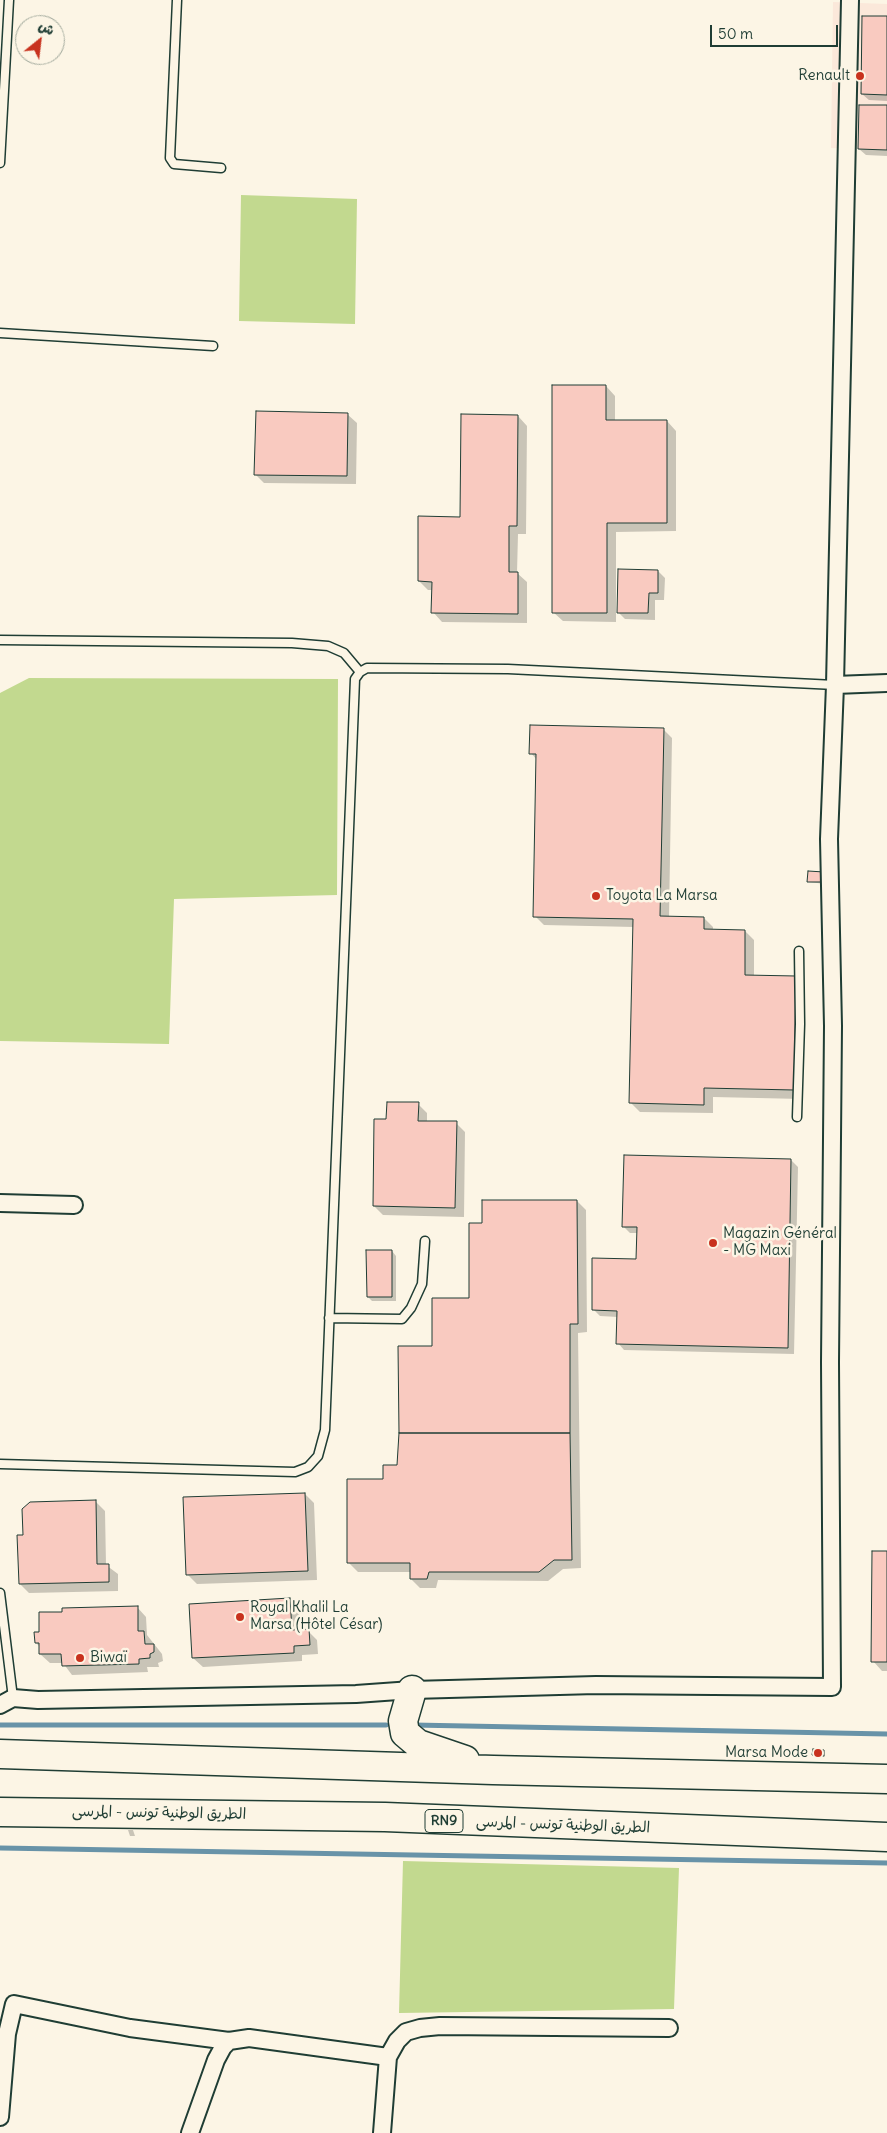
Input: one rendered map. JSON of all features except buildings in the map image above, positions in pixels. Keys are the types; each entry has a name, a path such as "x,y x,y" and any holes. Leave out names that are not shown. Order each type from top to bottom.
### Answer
{"highway":[{"path":"412,1690 403,1726 410,1739 418,1744 493,1770"},
{"path":"0,1754 493,1770 887,1779"},
{"name":"الطريق الوطنية تونس - المرسى","path":"0,1812 385,1817 887,1837"}],"street":[{"path":"6,1702 346,1694 412,1690 596,1685 832,1687 830,1362 833,1026 829,839 835,685 850,0"},
{"path":"835,685 887,683"},
{"path":"0,1203 74,1204"},
{"path":"0,2116 8,2034 7,2002 130,2028 229,2041 249,2038 388,2057"},
{"path":"382,2133 388,2057 397,2041 406,2032 420,2028 440,2026 669,2028"},
{"path":"190,2133 216,2060 223,2047 229,2041"}],"lane":[{"path":"0,163 9,0"},
{"path":"177,0 170,158 174,164 221,168"},
{"path":"0,333 213,346"},
{"path":"0,640 328,646 344,653 360,672"},
{"path":"0,1464 295,1472 308,1467 318,1456 325,1430 355,679 360,672 367,668 508,669 835,685"},
{"path":"796,1117 800,1024 799,951"},
{"path":"329,1318 402,1319 411,1308 422,1284 424,1241"},
{"path":"0,1593 6,1702"}],"shaded area":[{"name":"Renault","path":"833,2 887,4 887,150 831,148"}],"green space":[{"path":"241,195 357,199 355,324 239,321"},
{"path":"29,678 338,679 337,895 174,899 169,1044 0,1041 0,693"},
{"path":"403,1861 679,1868 674,2009 399,2013"}],"waterway":[{"path":"0,1725 386,1725"},
{"path":"413,1725 887,1734"},
{"path":"0,1848 887,1863"}],"place":[{"name":"Renault","path":"860,76"},
{"name":"Toyota La Marsa","path":"596,896"},
{"name":"Magazin Général - MG Maxi","path":"713,1243"},
{"name":"Royal Khalil La Marsa (Hôtel César)","path":"240,1617"},
{"name":"Biwaï","path":"80,1658"},
{"name":"Marsa Mode","path":"818,1753"}]}
